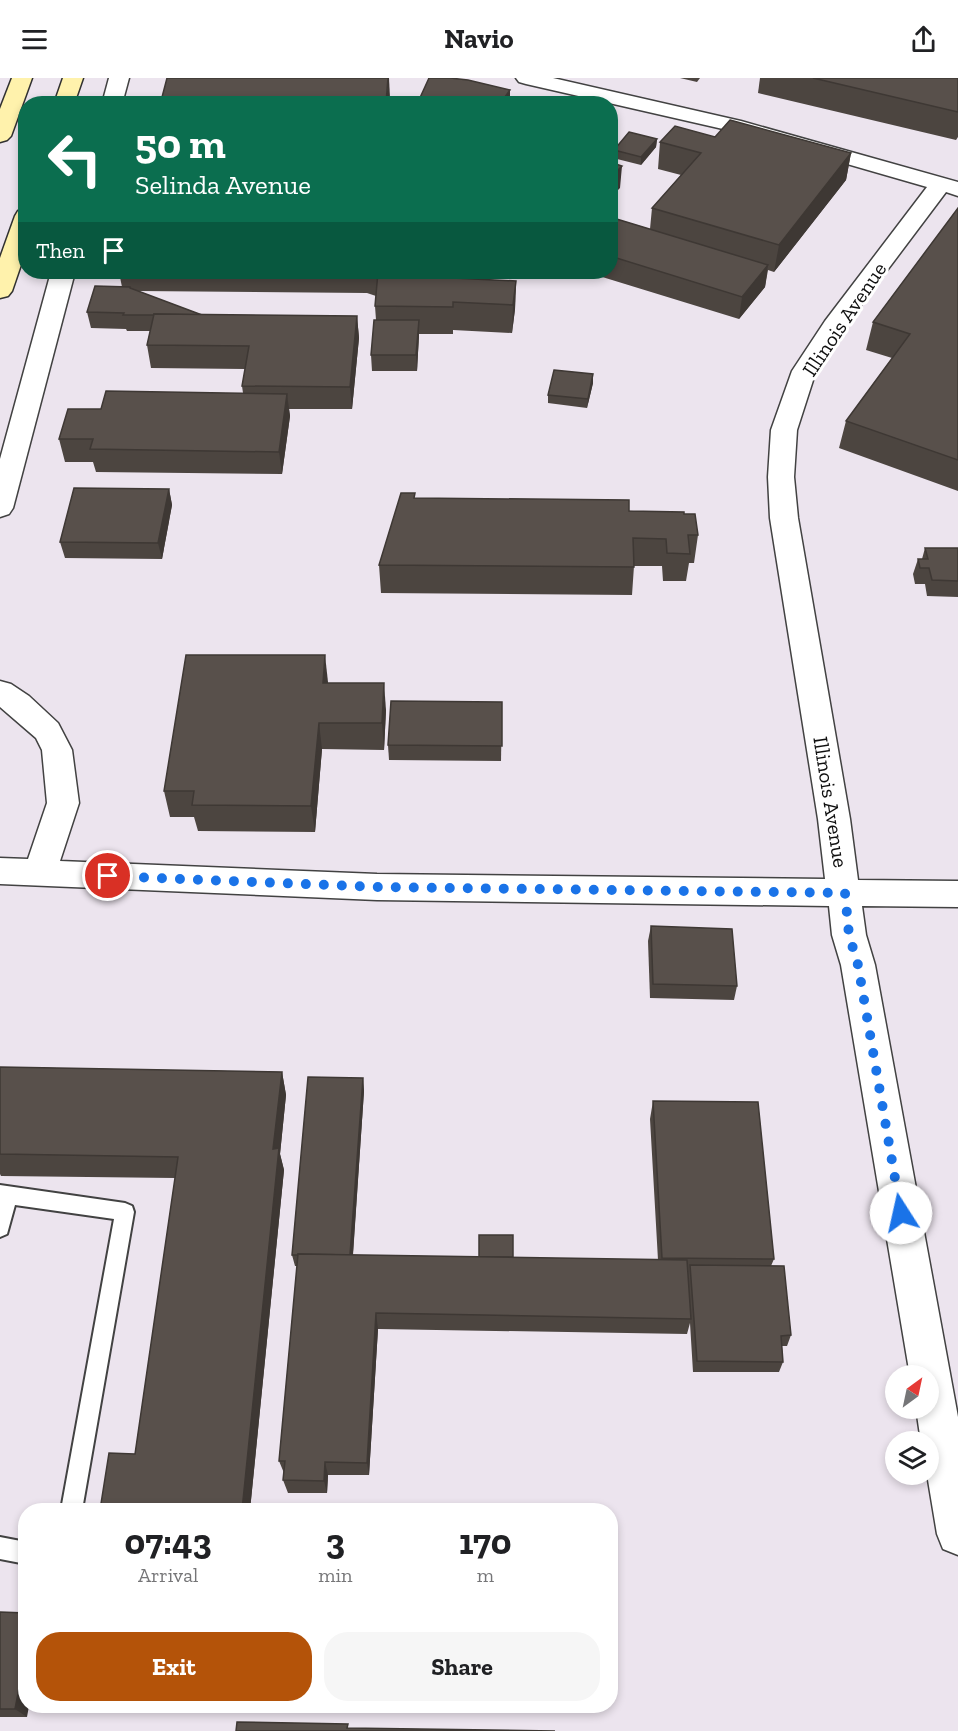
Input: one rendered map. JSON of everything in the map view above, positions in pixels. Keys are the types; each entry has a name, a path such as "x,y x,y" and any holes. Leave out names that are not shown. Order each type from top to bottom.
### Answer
{"main road":[{"path":"0,136 22,78"},
{"path":"67,96 73,78"},
{"path":"0,291 18,239"}],"street":[{"path":"114,96 119,78"},
{"path":"526,78 605,96"},
{"path":"618,99 702,118 950,187"},
{"name":"Illinois Avenue","path":"950,187 833,327 804,371 784,430 781,477 784,518 845,893 849,935 858,965 950,1438 958,1534"},
{"path":"0,508 61,279"},
{"path":"0,692 18,704 47,731 57,750 63,803 40,873"},
{"path":"0,871 377,887 958,894"}],"lane":[{"path":"0,1228 4,1196 125,1212 73,1503"},
{"path":"0,1548 18,1551"}],"shaded area":[{"path":"0,78 958,78 958,1731 0,1731"}],"building":[{"path":"167,78 388,78 387,96 162,96"},
{"path":"429,78 468,80 510,90 506,96 421,96"},
{"path":"813,78 958,78 958,112"},
{"path":"730,120 851,153 779,245 652,208 701,153 660,142 675,126 715,137"},
{"path":"629,132 657,139 641,157 618,151 618,145"},
{"path":"958,208 958,460 846,421 910,334 873,322"},
{"path":"618,219 768,265 742,297 618,258"},
{"path":"377,279 516,281 513,305 453,302 453,307 375,306"},
{"path":"95,286 130,287 202,315 123,315 124,313 87,312"},
{"path":"154,314 357,316 350,387 242,386 249,346 147,345"},
{"path":"374,320 419,320 416,355 371,355"},
{"path":"554,370 593,374 588,399 548,395"},
{"path":"106,391 287,394 279,452 90,449 93,439 59,439 68,409 101,409"},
{"path":"74,488 169,489 158,543 60,542"},
{"path":"401,493 415,493 414,498 629,500 629,511 695,514 698,535 688,535 690,554 667,553 666,539 633,538 634,567 379,565"},
{"path":"925,548 958,548 958,581 932,580 929,568 920,568 918,559 928,559"},
{"path":"186,655 325,655 323,683 384,683 382,723 319,723 311,806 192,805 194,791 164,791"},
{"path":"391,701 502,702 502,746 388,745"},
{"path":"651,926 732,929 737,986 653,984"},
{"path":"0,1067 282,1072 273,1149 279,1148 243,1503 101,1503 109,1453 135,1454 178,1157 0,1154"},
{"path":"308,1077 363,1078 350,1255 292,1255"},
{"path":"653,1101 758,1102 774,1259 662,1258"},
{"path":"479,1235 513,1235 513,1257 479,1257"},
{"path":"298,1254 687,1260 691,1319 376,1313 367,1463 325,1462 324,1481 283,1480 285,1461 279,1461"},
{"path":"690,1265 784,1266 791,1335 781,1336 783,1362 697,1361"},
{"path":"0,1612 18,1613 18,1693 15,1709 0,1709"},
{"path":"237,1722 348,1724 347,1728 555,1731 236,1731"}],"route":[{"path":"108,876 377,887 845,893 849,935 858,965 901,1213"}]}
